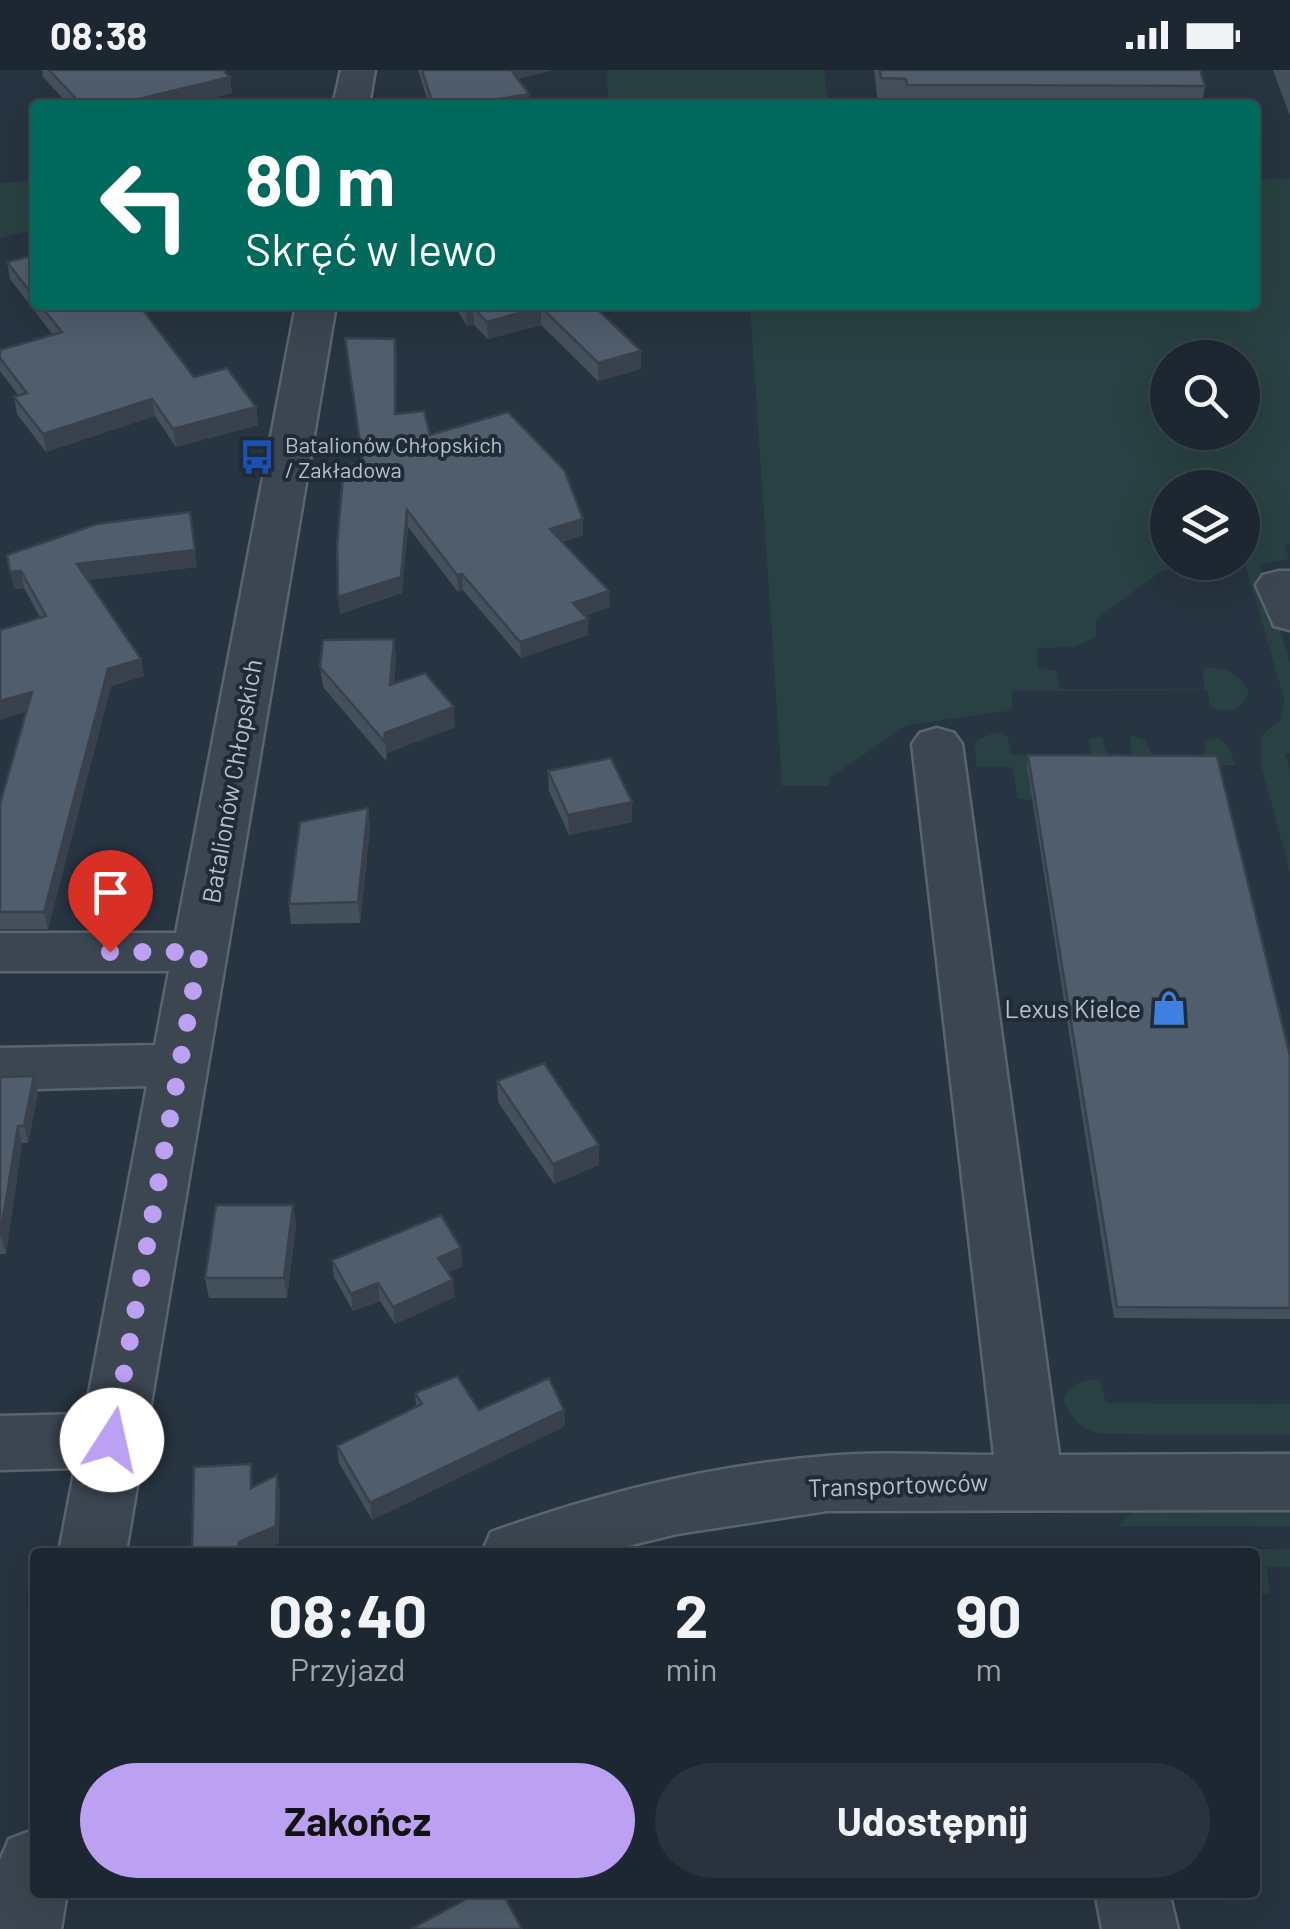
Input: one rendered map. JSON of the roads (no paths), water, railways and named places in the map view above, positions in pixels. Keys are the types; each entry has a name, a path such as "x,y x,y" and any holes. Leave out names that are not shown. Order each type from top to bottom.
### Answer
{"street":[{"path":"352,100 358,70"},
{"name":"Batalionów Chłopskich","path":"93,1548 315,310"},
{"path":"1290,584 1279,585 1290,616"},
{"path":"937,744 1030,1481"},
{"path":"0,952 200,952"},
{"path":"0,1069 180,1066"},
{"path":"0,1443 112,1440"},
{"name":"Transportowców","path":"527,1548 606,1523 746,1493 827,1482 1290,1482"},
{"path":"23,1929 30,1891"},
{"path":"1133,1898 1140,1929"}],"place":[{"name":"Batalionów Chłopskich / Zakładowa","path":"257,457"},
{"name":"Lexus Kielce","path":"1169,1008"}]}
